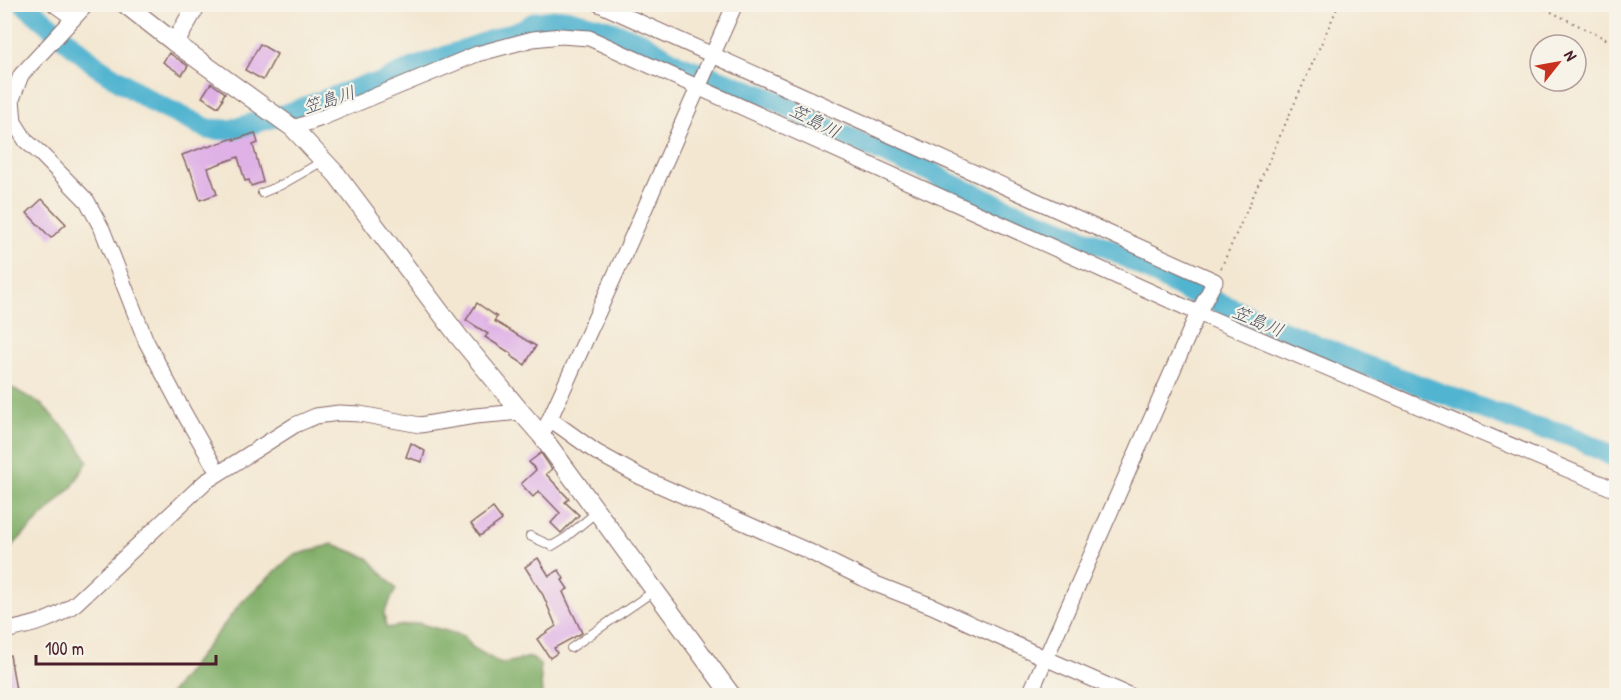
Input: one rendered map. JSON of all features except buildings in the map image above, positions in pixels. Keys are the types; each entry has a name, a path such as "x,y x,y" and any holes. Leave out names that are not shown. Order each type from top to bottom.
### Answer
{"street":[{"path":"54,4 71,20"},
{"path":"87,4 21,75 12,99 14,122 26,141 41,153 87,201 102,229 146,341 218,473"},
{"path":"125,4 293,128 357,200 459,337 521,412 641,477 808,551 873,583 932,606 1131,696"},
{"path":"176,43 197,4"},
{"path":"599,4 1215,281 1198,313 1029,696"},
{"path":"546,427 735,4"},
{"path":"293,128 477,54 533,39 561,36 588,38 1198,313 1617,490"},
{"path":"4,631 42,623 65,611 206,482 295,424 316,416 339,413 360,414 420,425 475,416 521,412"},
{"path":"546,427 598,511 732,696"}],"lane":[{"path":"262,193 281,185 323,160"},
{"path":"530,536 552,546 598,511"},
{"path":"571,648 655,590"}],"path":[{"path":"1215,281 1339,4"},
{"path":"1535,4 1617,44"}],"green space":[{"path":"5,384 41,404 74,438 88,461 72,487 5,553"},
{"path":"333,544 368,558 396,589 384,613 386,628 418,623 464,636 472,647 501,664 531,657 540,665 542,695 169,695 241,603 292,556"}],"waterway":[{"name":"笠島川","path":"24,4 98,67 154,103 208,129 230,130 292,112 365,85 379,84 410,69 521,30 536,22 565,19 605,29 641,42 677,64 778,101 816,123 928,170 947,182 1020,214 1113,250 1186,291 1356,362 1535,428 1567,435 1616,458"}]}
